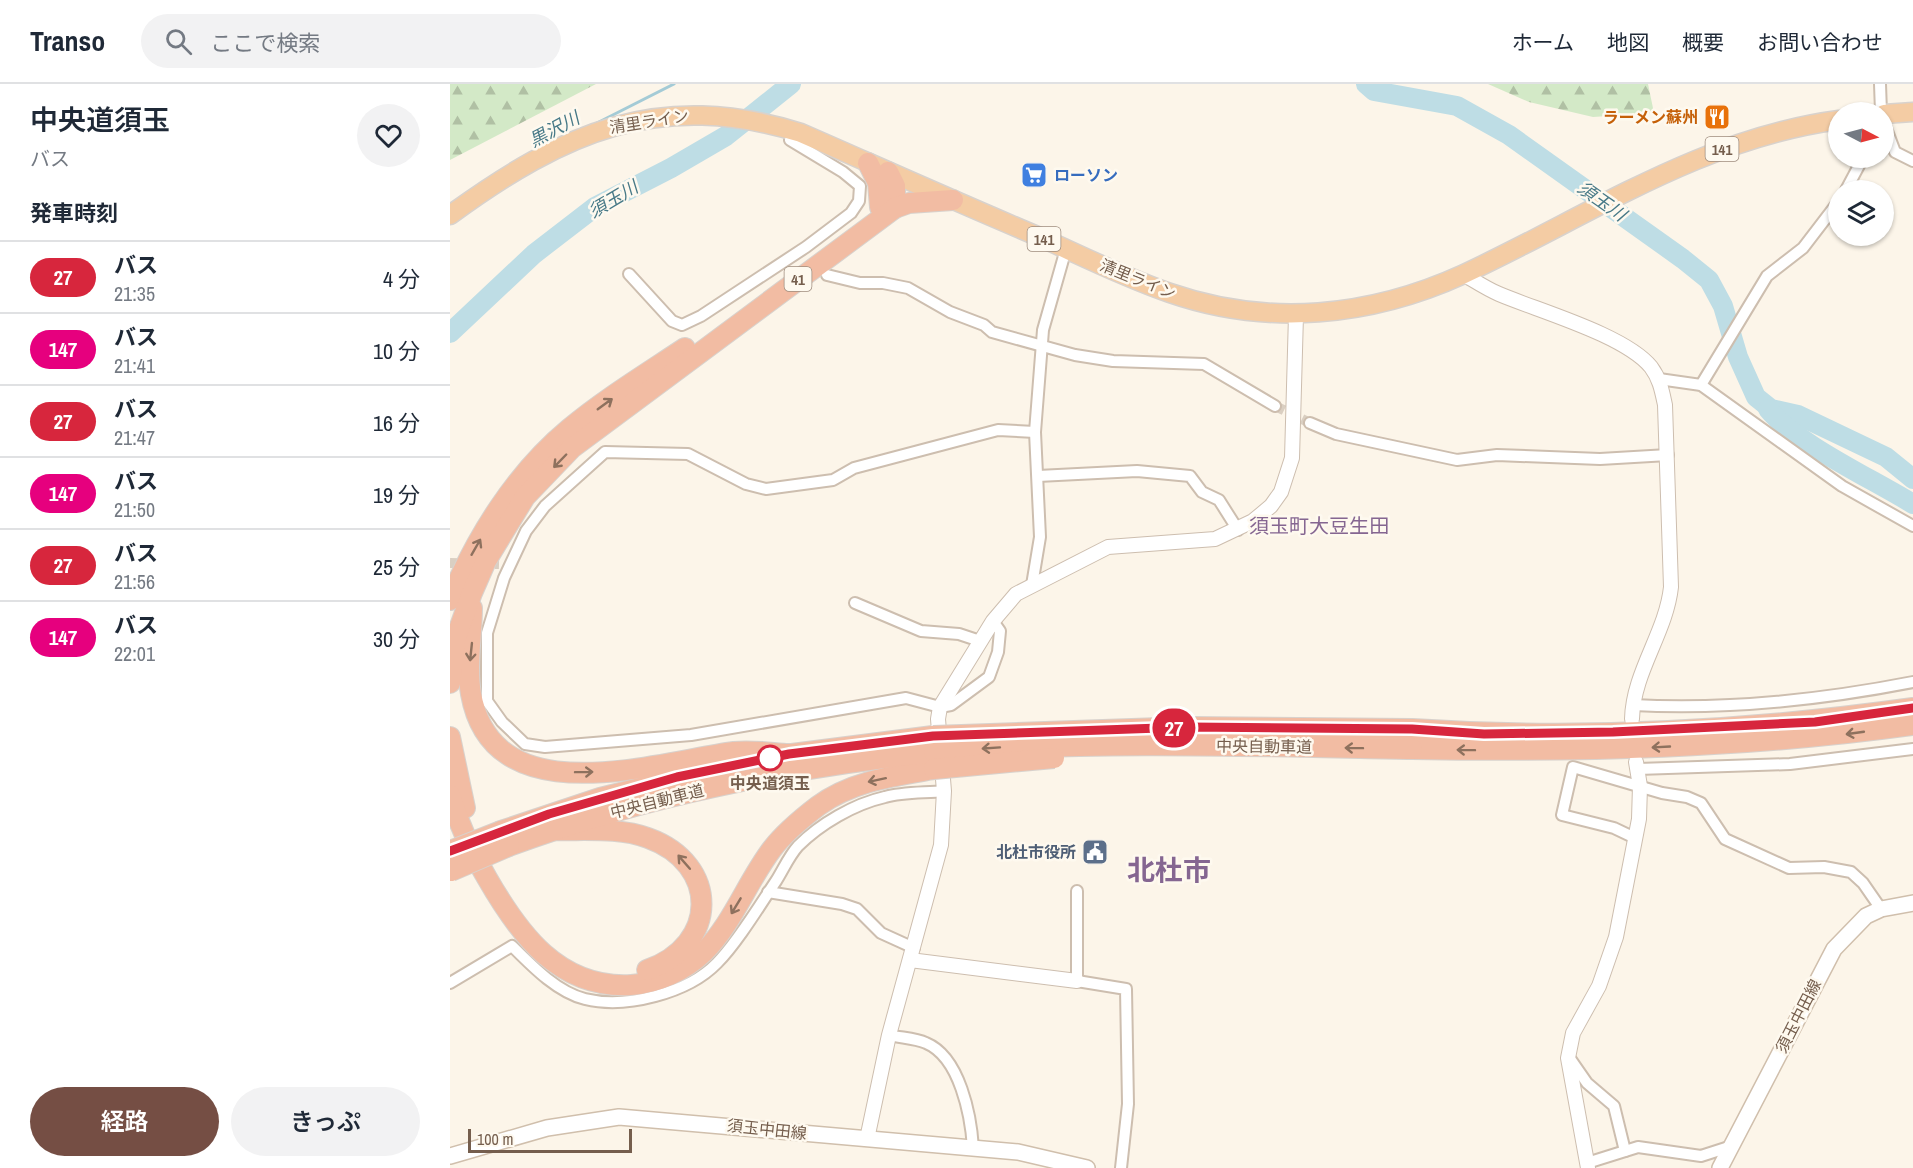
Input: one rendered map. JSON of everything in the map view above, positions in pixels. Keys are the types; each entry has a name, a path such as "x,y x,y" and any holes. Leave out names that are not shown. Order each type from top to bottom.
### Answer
{"highway":[{"path":"1894,113 1913,112"},
{"name":"清里ライン","path":"450,215 501,179 587,134 627,122 674,115 736,117 796,136 868,163 1171,293 1235,309 1296,315 1368,307 1413,295 1484,264 1611,198 1695,159 1757,137 1828,122"},
{"path":"868,163 890,204"},
{"path":"888,172 895,186 890,204"},
{"name":"41","path":"651,379 751,303 890,204 928,190"},
{"name":"41","path":"890,204 953,200"},
{"path":"450,683 455,640 471,593 486,561 525,497 572,448 651,379"},
{"path":"450,600 462,571 487,528 523,477 568,430 651,379"},
{"path":"471,593 469,671 471,694 477,716 486,733 499,747 528,766 560,772 611,772 737,752 789,754"},
{"name":"中央自動車道","path":"450,871 505,838 600,798 666,780 789,754 934,752 1013,747 1188,745 1412,739 1484,734 1719,729 1815,722 1913,708"},
{"name":"中央自動車道","path":"450,851 552,830 679,794 849,762 1189,727 1614,749 1818,738 1913,724"},
{"path":"450,737 460,791 473,827 525,918 557,952 592,968 633,973 665,964 686,947 700,920 701,894 695,877 676,853 648,838 633,834 552,830"},
{"path":"450,795 458,821 471,850 504,908 533,946 566,971 582,979 626,985 648,983 671,975 704,951 718,935 772,849 786,833 821,804 862,783 934,752"}],"main road":[{"name":"須玉中田線","path":"1720,1168 1834,948 1866,916 1881,909 1913,903"},
{"name":"須玉中田線","path":"450,1156 547,1128 619,1117 769,1128 1018,1152 1084,1168"}],"street":[{"path":"1880,84 1882,102"},
{"path":"629,274 672,321 682,325 701,316 807,249 851,213 861,193 860,186 796,136"},
{"path":"1894,149 1913,161"},
{"path":"1701,385 1767,276 1803,248 1828,215"},
{"path":"1032,585 1040,537 1035,432 1042,345 1052,292 1066,249"},
{"path":"1463,274 1496,293 1614,340 1635,352 1650,365 1659,379 1665,405 1668,455 1671,587 1669,607 1640,678 1632,712 1800,700 1913,682"},
{"path":"827,275 860,283 884,283 908,288 950,312 984,325 992,332 1075,356 1113,362 1204,364 1275,406"},
{"path":"867,1139 889,1035 941,845 944,791 938,719 940,707 993,621 1016,594 1108,547 1204,541 1238,530 1271,506 1281,492 1292,458 1296,315"},
{"path":"1659,379 1701,385 1842,486 1913,526"},
{"path":"1310,423 1336,434 1456,460 1497,455 1600,459 1668,455"},
{"path":"993,621 1000,631 998,652 989,677 951,705 940,707 906,698 691,735 545,747 525,744 502,722 487,701 488,633 504,565 545,506 605,452 688,454 746,484 766,489 833,480 854,468 998,430 1035,432"},
{"path":"1038,476 1137,471 1190,476 1202,492 1219,500 1238,530"},
{"path":"855,603 921,632 959,634 980,641"},
{"path":"1732,1146 1701,1156 1657,1148 1638,1148 1587,1165 1582,1147 1569,1055 1573,1033 1599,986 1616,937 1635,838 1640,786 1637,766 1790,764 1913,748"},
{"path":"1635,838 1614,828 1562,815 1572,767 1687,797 1701,803 1725,839 1789,868 1824,867 1851,872 1863,883 1881,909"},
{"path":"450,983 512,946 529,964 560,987 584,999 610,1002 641,999 675,990 717,963 797,847 825,826 858,806 886,797 944,791"},
{"path":"1077,891 1077,981"},
{"path":"768,892 807,896 857,909 881,933 912,954 1126,989 1128,1104 1121,1168"},
{"path":"889,1035 926,1042 940,1052 964,1093 972,1125 974,1148"},
{"path":"1569,1055 1587,1083 1614,1106 1625,1151"}],"green space":[{"path":"450,84 596,84 450,160"},
{"path":"1488,84 1648,84 1654,113 1593,117 1529,102"}],"waterway":[{"name":"黒沢川","path":"595,124 674,84"},
{"name":"須玉川","path":"450,333 534,254 595,207 671,168 726,136 791,84"},
{"name":"須玉川","path":"1366,84 1374,91 1457,106 1509,135 1683,259 1709,280 1723,306 1738,357 1756,397 1771,409 1798,415 1886,457 1913,479"},
{"name":"須玉川","path":"1768,409 1781,422 1816,448 1913,504"}],"tunnel":[{"path":"1275,406 1310,423"},
{"path":"450,563 499,564"}],"bus line":[{"name":"27","path":"450,851 549,814 677,777 789,754 933,736 1189,727 1412,729 1484,734 1719,729 1815,722 1913,708"}],"place":[{"name":"ラーメン蘇州","path":"1717,117"},
{"name":"ローソン","path":"1034,175"},
{"name":"中央道須玉","path":"770,758"},
{"name":"北杜市役所","path":"1095,852"}],"district":[{"name":"須玉町大豆生田","path":"1319,525"},
{"name":"北杜市","path":"1169,870"}]}
